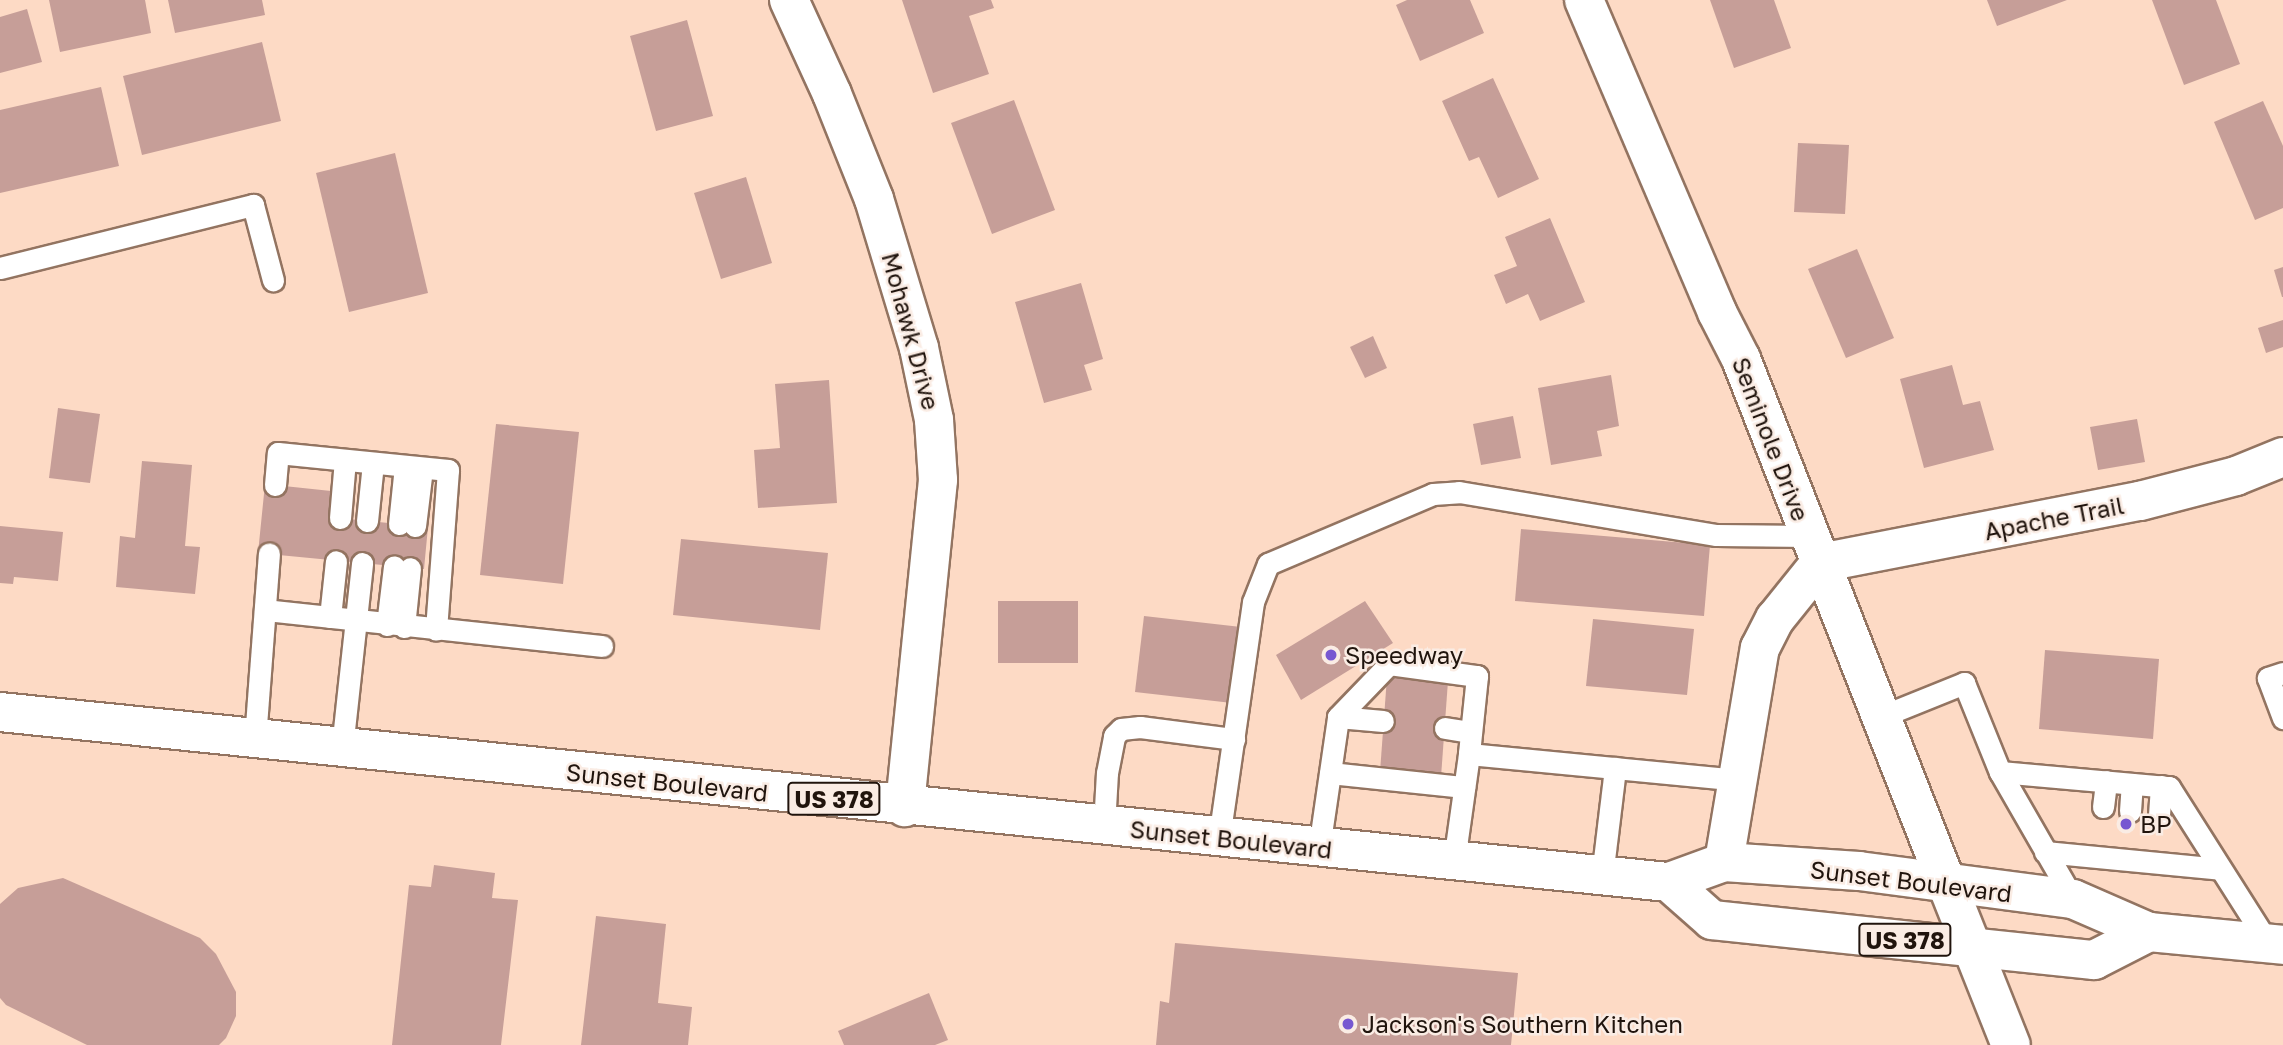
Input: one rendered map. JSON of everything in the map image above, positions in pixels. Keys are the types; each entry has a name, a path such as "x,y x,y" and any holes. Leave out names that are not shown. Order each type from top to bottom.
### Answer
{"main road":[{"name":"Mohawk Drive","path":"789,0 832,94 874,198 919,348 934,420 938,480 905,807"},
{"name":"Seminole Drive","path":"1584,0 1717,312 1741,359 2011,1045"},
{"name":"Apache Trail","path":"1815,550 2140,501 2236,476 2283,457"},
{"path":"1724,862 1760,648 1815,550"},
{"name":"Sunset Boulevard","path":"0,712 905,807 1669,882 1724,862 1859,872 2073,899 2149,932 2276,944"},
{"name":"US 378","path":"1669,882 1712,920 1972,948 2094,960 2149,932"}],"lane":[{"path":"0,268 253,205 273,279"},
{"path":"275,485 278,453 448,470 436,630"},
{"path":"340,518 345,460"},
{"path":"367,521 373,463"},
{"path":"407,525 414,467"},
{"path":"1219,838 1253,602 1268,564 1433,494 1459,492 1815,550"},
{"path":"255,739 269,554"},
{"path":"330,618 336,561"},
{"path":"342,748 362,563"},
{"path":"395,626 402,567"},
{"path":"265,610 356,622 602,646"},
{"path":"1319,848 1338,717 1389,664 1477,676 1454,861"},
{"path":"2283,673 2268,678 2283,718"},
{"path":"1880,717 1964,683 2000,772 2073,899"},
{"path":"1338,717 1383,722"},
{"path":"1104,826 1107,773 1114,736 1121,729 1140,727 1234,739"},
{"path":"1445,728 1470,743 1615,768 1738,779"},
{"path":"1602,876 1615,768"},
{"path":"2000,772 2169,787 2220,869 2276,944"},
{"path":"1330,773 1464,787"},
{"path":"2103,807 2106,781"},
{"path":"2130,811 2132,784"},
{"path":"2159,815 2161,786"},
{"path":"2045,852 2126,855 2220,869"}],"building":[{"path":"49,0 145,0 151,33 60,52"},
{"path":"168,0 262,0 265,15 175,33"},
{"path":"902,0 991,0 994,8 969,16 989,74 933,93"},
{"path":"1407,0 1470,0 1484,33 1420,61 1396,5"},
{"path":"1710,0 1774,0 1791,48 1734,68"},
{"path":"1987,0 2067,0 1997,26"},
{"path":"2152,0 2216,0 2240,64 2184,85"},
{"path":"27,9 42,62 0,73 0,17"},
{"path":"687,20 713,116 656,131 630,36"},
{"path":"262,42 281,121 142,155 123,76"},
{"path":"1493,78 1539,179 1498,198 1479,157 1469,161 1442,101"},
{"path":"101,87 119,166 0,193 0,110"},
{"path":"1014,100 1055,210 992,234 951,123"},
{"path":"2263,101 2283,146 2283,208 2255,220 2214,122"},
{"path":"1798,143 1849,145 1845,214 1794,212"},
{"path":"395,153 428,293 349,312 316,173"},
{"path":"746,177 772,263 721,279 694,193"},
{"path":"1550,218 1585,302 1540,321 1528,294 1506,304 1494,275 1517,266 1505,237"},
{"path":"1857,249 1894,338 1846,358 1808,269"},
{"path":"2283,267 2283,297 2282,297 2274,270"},
{"path":"1081,283 1103,359 1084,365 1092,390 1044,403 1015,302"},
{"path":"2283,320 2283,347 2266,353 2258,328"},
{"path":"1373,336 1387,368 1365,378 1350,347"},
{"path":"1952,365 1963,405 1980,401 1994,450 1924,468 1900,379"},
{"path":"1611,375 1619,426 1597,431 1602,456 1551,465 1538,388"},
{"path":"829,380 837,503 758,508 754,450 780,448 775,384"},
{"path":"58,408 100,414 90,483 49,478"},
{"path":"1513,416 1521,458 1481,465 1473,424"},
{"path":"2137,419 2145,462 2098,470 2090,427"},
{"path":"496,424 579,432 563,584 480,575"},
{"path":"142,461 192,465 185,546 200,547 195,594 116,587 120,536 135,538"},
{"path":"265,484 331,491 329,517 428,527 424,569 258,553"},
{"path":"0,526 63,532 58,581 14,577 13,584 0,583"},
{"path":"1521,529 1710,545 1704,616 1515,601"},
{"path":"681,539 828,553 820,630 673,615"},
{"path":"998,601 1078,601 1078,663 998,663"},
{"path":"1365,601 1393,643 1301,700 1276,655"},
{"path":"1144,616 1241,627 1232,703 1135,692"},
{"path":"1593,619 1694,629 1687,695 1586,686"},
{"path":"2045,650 2159,659 2153,739 2039,729"},
{"path":"1387,677 1448,681 1441,777 1380,772"},
{"path":"434,865 495,873 492,898 518,900 501,1045 392,1045 409,885 431,887"},
{"path":"63,878 200,938 216,954 236,992 236,1016 226,1038 219,1045 87,1045 6,1005 0,998 0,904 18,888"},
{"path":"596,916 666,924 658,1003 692,1007 688,1045 581,1045"},
{"path":"1175,943 1518,973 1511,1045 1156,1045 1160,1001 1169,1003"},
{"path":"929,993 948,1040 935,1045 844,1045 838,1031"}],"place":[{"name":"Speedway","path":"1331,655"},
{"name":"BP","path":"2126,824"},
{"name":"Jackson's Southern Kitchen","path":"1348,1024"}]}
